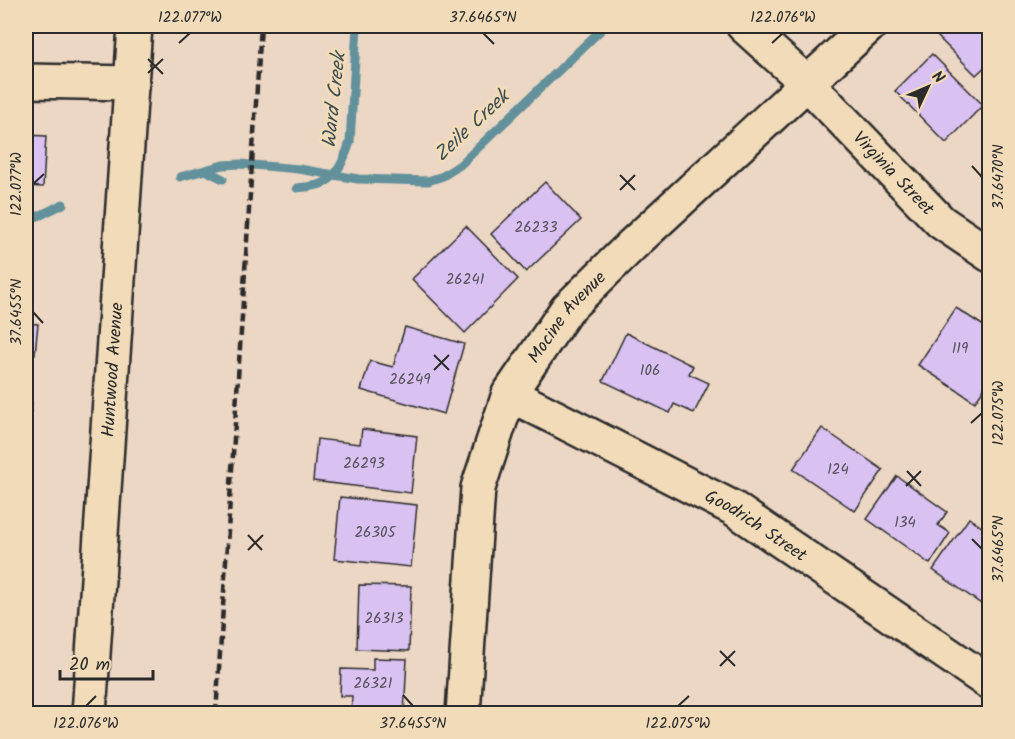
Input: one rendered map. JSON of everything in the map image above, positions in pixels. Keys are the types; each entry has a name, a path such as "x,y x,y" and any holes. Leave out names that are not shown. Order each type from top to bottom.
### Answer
{"street":[{"name":"Huntwood Avenue","path":"90,714 135,26"},
{"name":"Virginia Street","path":"744,26 806,82 942,222 990,255"},
{"name":"Mocine Avenue","path":"463,714 477,488 509,394 567,309 633,244 868,26"},
{"path":"26,81 132,83"},
{"name":"Goodrich Street","path":"509,394 733,508 990,683"}],"building":[{"path":"26,26 52,26 52,30 26,29"},
{"path":"949,26 990,26 990,62 976,75 938,37"},
{"path":"932,54 983,105 946,143 895,91"},
{"path":"26,135 46,136 43,187 26,186"},
{"path":"990,160 990,182 979,174"},
{"path":"545,182 581,220 526,272 491,234"},
{"path":"466,226 518,279 465,333 412,279"},
{"path":"956,308 990,330 990,379 975,402 918,365"},
{"path":"26,323 38,324 35,354 26,353"},
{"path":"405,327 464,344 444,414 361,390 370,361 393,367"},
{"path":"626,333 693,366 689,374 709,383 694,413 674,404 670,413 603,381"},
{"path":"26,402 32,402 30,433 26,432"},
{"path":"822,428 883,470 855,511 793,469"},
{"path":"362,429 417,436 411,493 313,481 317,439 360,444"},
{"path":"26,440 28,440 27,508 26,508"},
{"path":"897,476 947,512 938,525 950,533 930,564 867,519"},
{"path":"340,497 417,505 411,567 334,559"},
{"path":"969,518 990,533 990,605 987,608 933,570"},
{"path":"359,585 411,586 409,651 357,649"},
{"path":"373,658 407,659 404,714 351,714 352,696 340,696 341,669 373,670"}],"waterway":[{"name":"Ward Creek","path":"297,188 315,186 327,181 340,167 348,148 357,26"},
{"name":"Zeile Creek","path":"180,177 223,165 240,164 299,169 358,179 428,181 443,176 460,165 605,26"},
{"name":"Ward Creek","path":"205,170 223,179"},
{"name":"Ward Creek","path":"26,220 63,204"}],"railway":[{"path":"216,714 261,26"}]}
